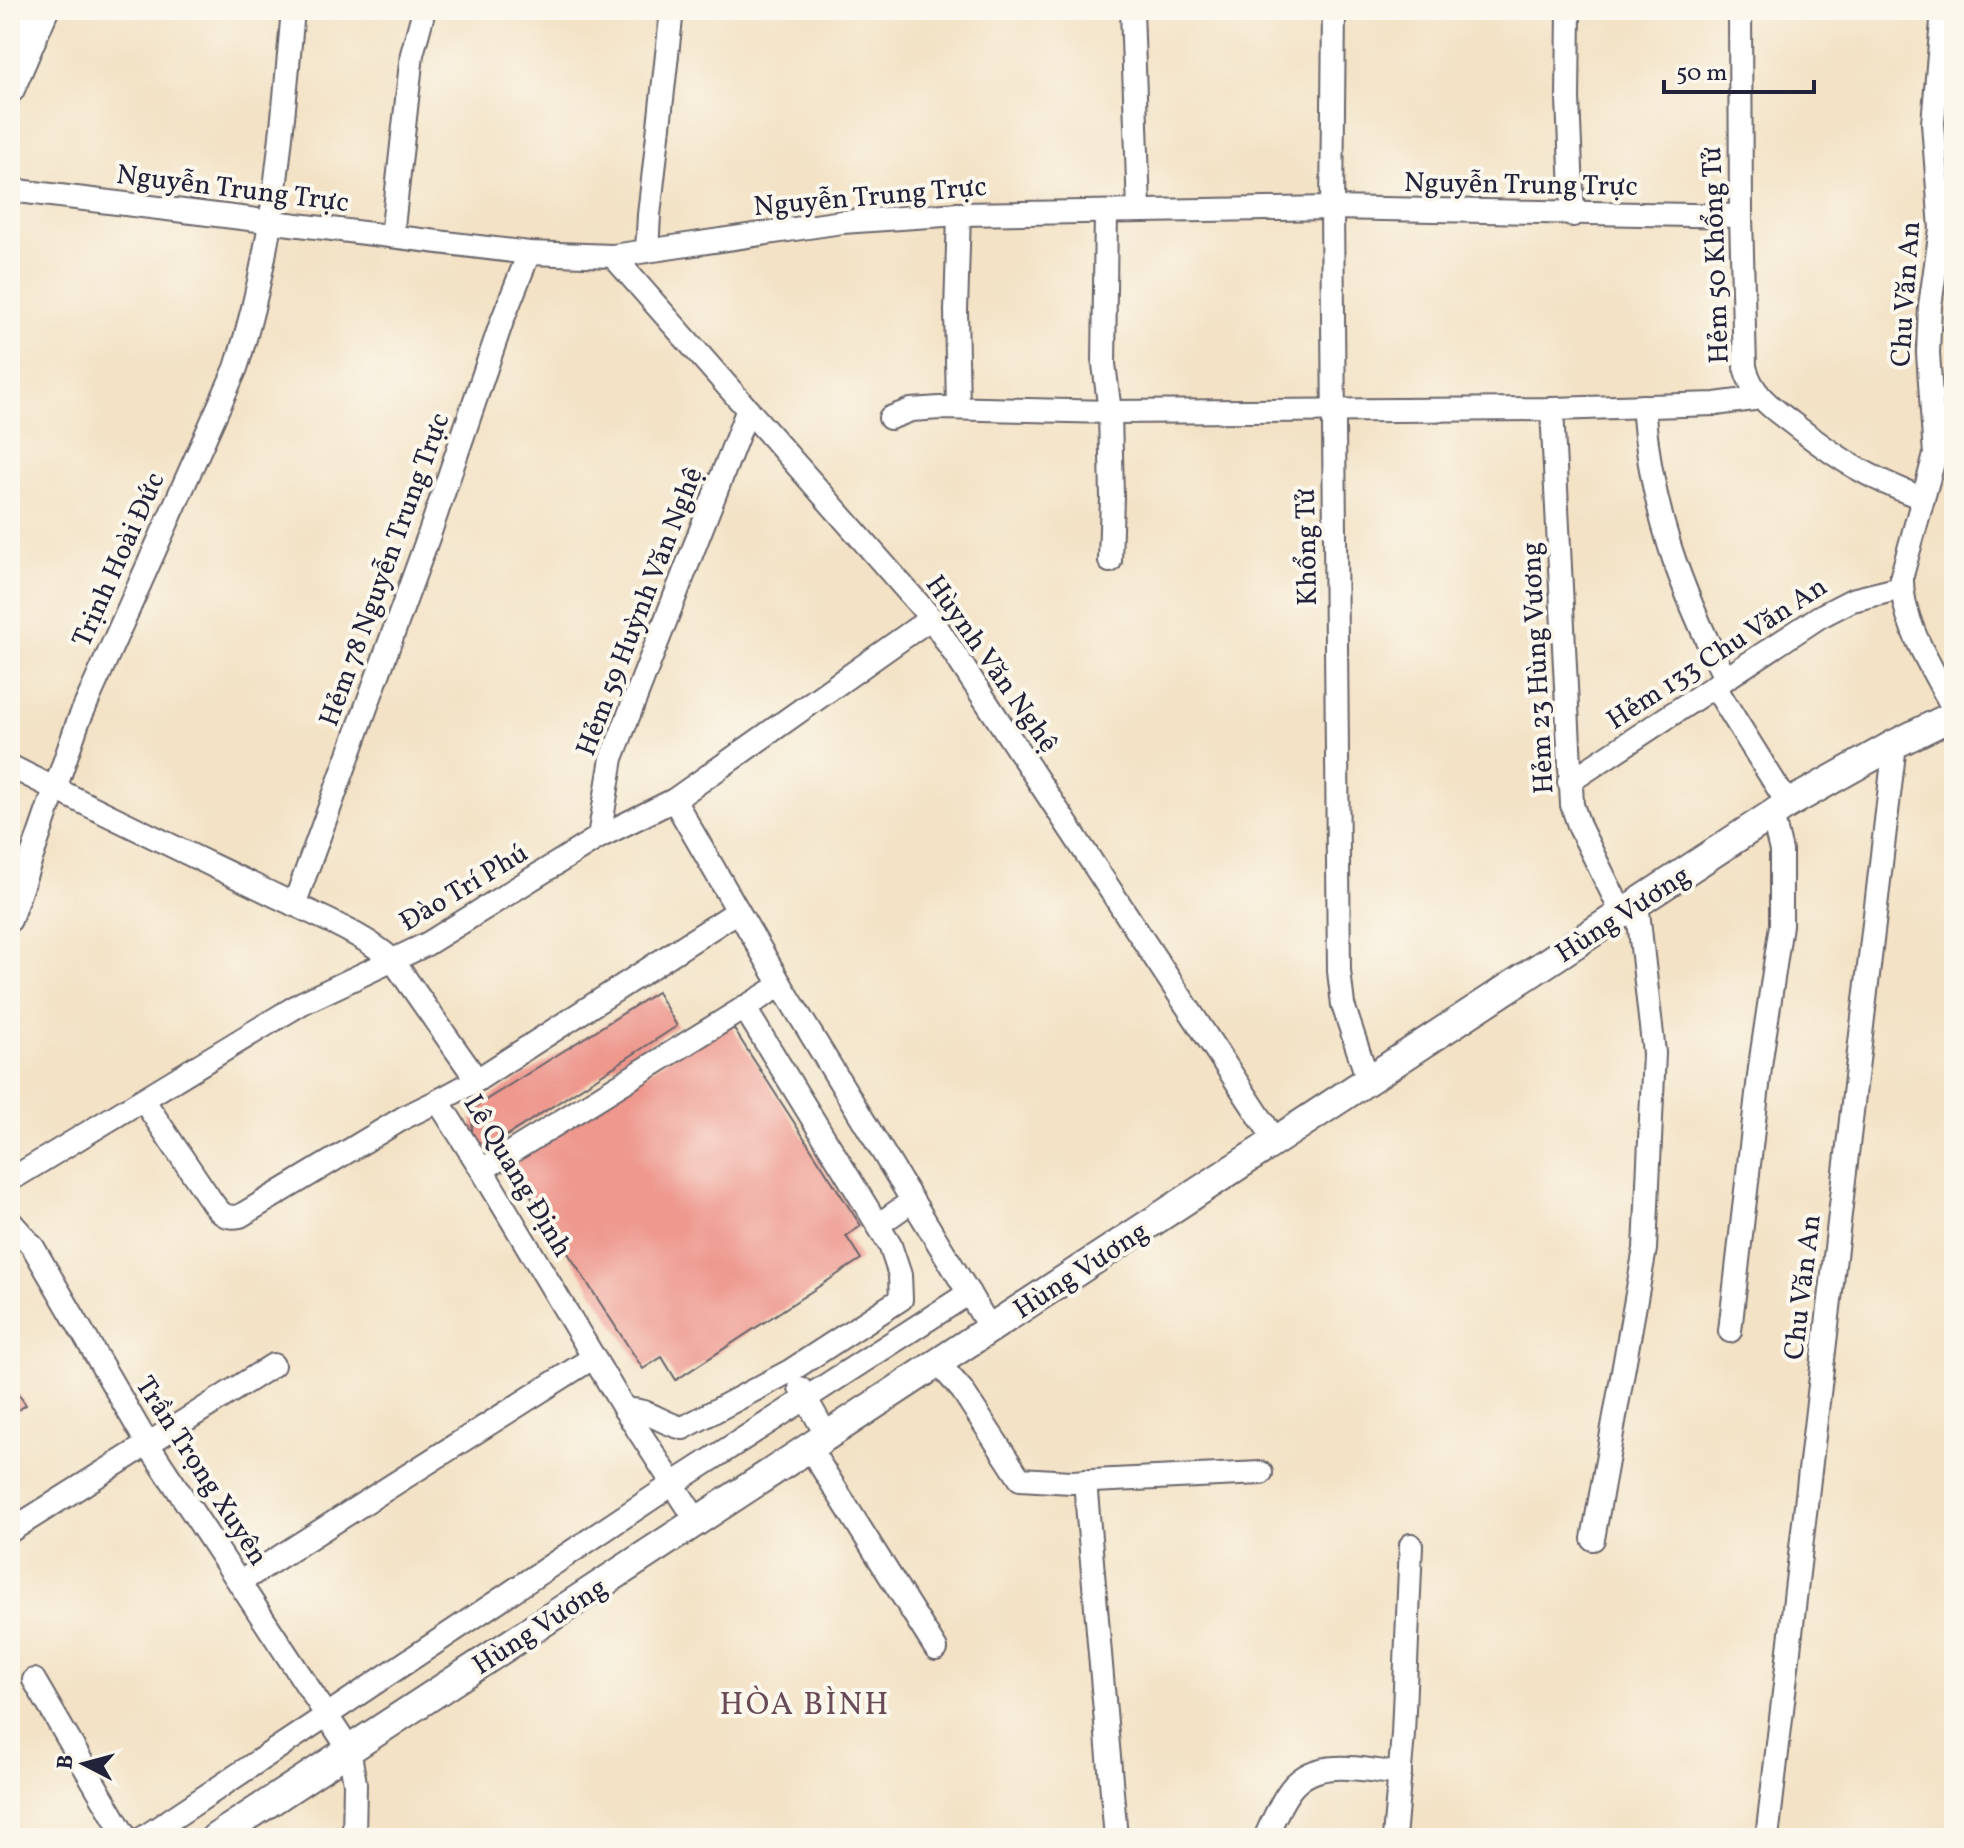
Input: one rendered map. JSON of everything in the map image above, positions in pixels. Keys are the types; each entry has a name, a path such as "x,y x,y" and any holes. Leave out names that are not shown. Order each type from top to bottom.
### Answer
{"main road":[{"path":"10,36 21,10"},
{"path":"10,89 44,10"},
{"name":"Hùng Vương","path":"215,1838 1780,809 1954,712"}],"street":[{"name":"Trịnh Hoài Đức","path":"10,920 54,788 113,639 236,368 260,282 272,221 293,10"},
{"path":"392,236 412,54 424,10"},
{"path":"647,251 672,10"},
{"path":"1132,10 1139,211"},
{"name":"Khổng Tử","path":"1334,10 1332,208 1339,971 1343,1005 1368,1080"},
{"path":"1569,10 1568,99 1573,215"},
{"name":"Hẻm 50 Khổng Tử","path":"1740,10 1741,216 1745,367 1749,382 1761,398 1838,459 1872,478 1922,498"},
{"name":"Chu Văn An","path":"1943,10 1936,60 1933,123 1941,229 1930,306 1927,371 1935,455 1901,588 1916,635 1954,712"},
{"name":"Nguyễn Trung Trực","path":"10,190 529,253 613,256 842,222 959,214 1332,208 1741,216"},
{"path":"1106,212 1104,364 1110,412 1110,561"},
{"path":"958,408 956,311 959,214"},
{"name":"Hẻm 78 Nguyễn Trung Trực","path":"294,905 529,253"},
{"name":"Hùynh Văn Nghệ","path":"613,256 931,618 1275,1140"},
{"path":"890,418 911,410 958,408 1334,412 1715,404 1761,398"},
{"path":"1643,406 1653,491 1666,538 1720,682 1780,809 1781,925 1761,1059 1730,1331"},
{"name":"Hẻm 59 Huỳnh Văn Nghệ","path":"599,837 612,758 748,409"},
{"name":"Hẻm 23 Hùng Vương","path":"1552,409 1569,782 1580,828 1630,908 1654,1053 1645,1249 1593,1539"},
{"name":"Hẻm 133 Chu Văn An","path":"1569,782 1838,606 1901,588"},
{"name":"Đào Trí Phú","path":"10,1180 302,1003 427,944 599,837 674,800 931,618"},
{"name":"Chu Văn An","path":"1767,1838 1895,744"},
{"name":"Lê Quang Định","path":"10,766 363,940 394,962 477,1080 438,1101 625,1410 697,1521"},
{"path":"674,800 781,985 990,1328"},
{"path":"477,1080 738,911"},
{"path":"482,1170 781,985"},
{"path":"625,1410 643,1410 666,1425 683,1428 790,1371 901,1299 900,1275 890,1245 744,1007"},
{"path":"144,1101 212,1202 222,1215 231,1218 240,1216 405,1117 438,1101"},
{"path":"878,1225 912,1201"},
{"name":"Trần Trọng Xuyên","path":"10,1221 33,1247 147,1443 349,1749"},
{"path":"143,1838 673,1484 969,1293"},
{"path":"240,1582 594,1357"},
{"path":"938,1363 962,1390 1020,1479 1085,1481 1261,1473"},
{"path":"10,1531 273,1365"},
{"path":"790,1371 806,1398 818,1442 936,1649"},
{"path":"1085,1481 1116,1838"},
{"path":"1394,1838 1411,1545"},
{"path":"34,1680 126,1838"},
{"path":"349,1749 355,1783 354,1838"},
{"path":"1265,1838 1287,1794 1305,1774 1320,1768 1335,1768 1400,1774"}],"building":[{"path":"657,992 677,1026 483,1151 472,1133 473,1108"},
{"path":"728,1020 861,1226 846,1236 861,1259 676,1380 662,1357 643,1369 509,1162"},
{"path":"10,1382 26,1405 10,1415"}],"district":[{"name":"HÒA BÌNH","path":"805,1703"}]}
